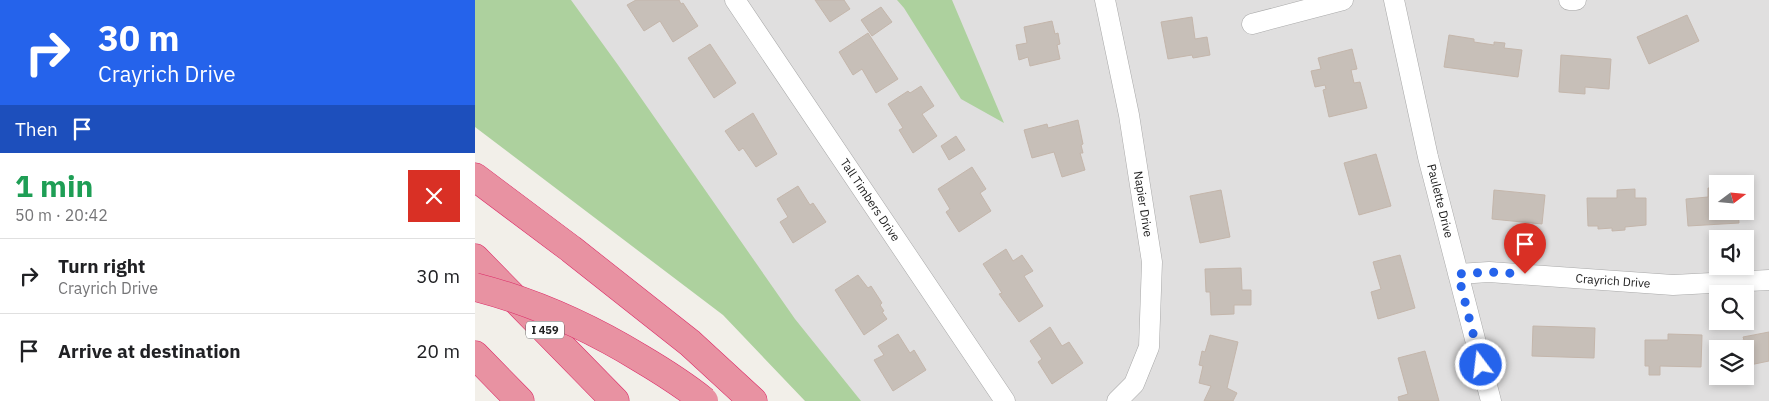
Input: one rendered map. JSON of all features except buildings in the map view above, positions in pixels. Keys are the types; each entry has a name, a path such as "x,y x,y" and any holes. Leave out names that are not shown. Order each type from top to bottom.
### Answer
{"highway":[{"path":"475,177 571,249 690,343 753,401"},
{"name":"I 459","path":"475,258 615,401"},
{"path":"475,287 549,311 610,339 664,372 704,401"},
{"path":"475,355 520,401"}],"street":[{"name":"Tall Timbers Drive","path":"735,0 1005,401"},
{"name":"Napier Drive","path":"1105,0 1129,115 1152,262 1149,347 1134,384 1117,401"},
{"path":"1252,24 1343,0"},
{"name":"Paulette Drive","path":"1394,0 1429,157 1491,401"},
{"path":"1569,0 1576,0"},
{"name":"Crayrich Drive","path":"1458,274 1489,272 1673,285 1769,280"}],"shaded area":[{"path":"475,0 1769,0 1769,401 837,401"}],"green space":[{"path":"475,0 571,0 795,319 861,401 805,401 723,315 475,127"},
{"path":"897,0 952,0 1004,123 961,99 904,8"}],"route":[{"path":"1481,365 1458,274 1489,272 1525,274"}]}
